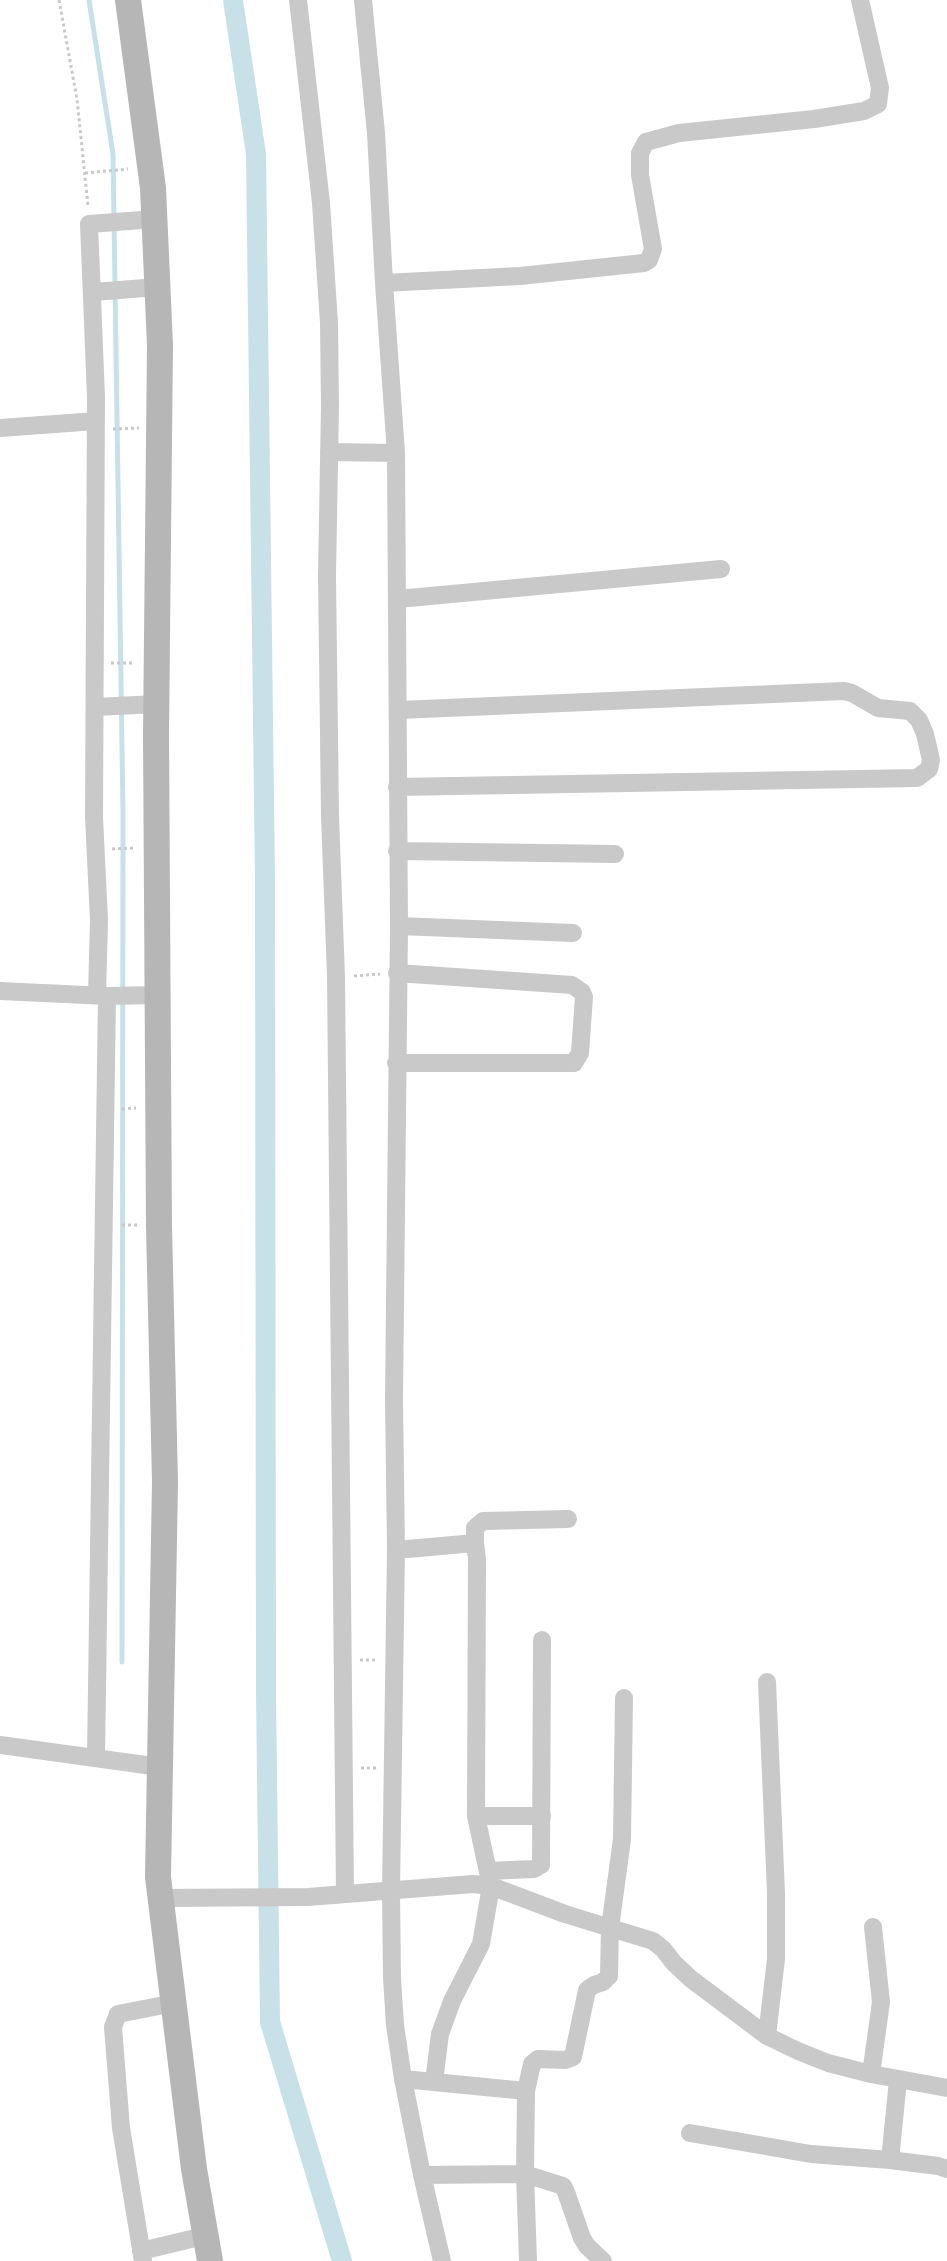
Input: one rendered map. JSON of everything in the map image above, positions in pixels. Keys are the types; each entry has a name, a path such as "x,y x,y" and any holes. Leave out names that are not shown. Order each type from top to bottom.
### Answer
{"street":[{"path":"128,0 142,93 155,219 160,345 146,704 158,995 159,1226 165,1482 159,1898 194,2169 210,2261"},
{"path":"298,0 321,203 329,323 328,712 336,978 345,1894"},
{"path":"363,0 376,133 396,453 399,926 392,974 396,1063 394,1400 396,1550 391,1892 395,2025 422,2175 442,2261"},
{"path":"384,283 532,275 644,263 649,260 653,249 640,175 640,153 646,142 679,133 814,119 864,111 878,104 880,88 860,0"},
{"path":"96,1757 102,996 94,817 100,706 101,425 89,224 155,219"},
{"path":"93,292 158,287"},
{"path":"0,428 101,425"},
{"path":"329,452 396,453"},
{"path":"398,599 721,570"},
{"path":"397,787 917,778 929,769 931,760 926,735 919,720 910,711 878,708 844,691 399,710"},
{"path":"100,706 146,704"},
{"path":"397,851 615,854"},
{"path":"399,926 573,933"},
{"path":"392,974 572,985 582,992 584,997 580,1053 574,1064 396,1063"},
{"path":"0,991 102,996 158,995"},
{"path":"434,2082 440,2034 452,2001 481,1944 490,1878 476,1816 478,1710 476,1528 483,1521 568,1519"},
{"path":"396,1550 475,1543"},
{"path":"159,1898 308,1897 391,1892 473,1884 534,1869 541,1865 542,1640"},
{"path":"767,1682 777,1893 776,1959 767,2036"},
{"path":"528,2261 525,2174 526,2091 534,2061 571,2060 587,1990 603,1982 609,1976 610,1928 622,1839 624,1698"},
{"path":"0,1744 160,1767"},
{"path":"476,1816 542,1816"},
{"path":"490,1878 565,1914 645,1938 658,1945 682,1972 767,2036 828,2063 898,2080 947,2088"},
{"path":"871,2074 881,2002 873,1928"},
{"path":"174,2003 118,2014 113,2027 121,2128 142,2256 204,2236"},
{"path":"403,2079 526,2091"},
{"path":"891,2160 898,2080"},
{"path":"690,2133 811,2154 891,2160 947,2169"},
{"path":"422,2175 525,2174 562,2186 582,2238 603,2261"}],"path":[{"path":"59,0 77,99 89,224"},
{"path":"85,173 120,169"},
{"path":"101,425 127,428"},
{"path":"108,663 137,663"},
{"path":"106,849 127,848"},
{"path":"357,976 392,974"},
{"path":"117,1225 142,1226"},
{"path":"359,1660 385,1659"}],"waterway":[{"path":"89,0 113,154 123,813 122,1662"},
{"path":"233,0 256,154 265,881 266,1694 270,2022 342,2261"}]}
